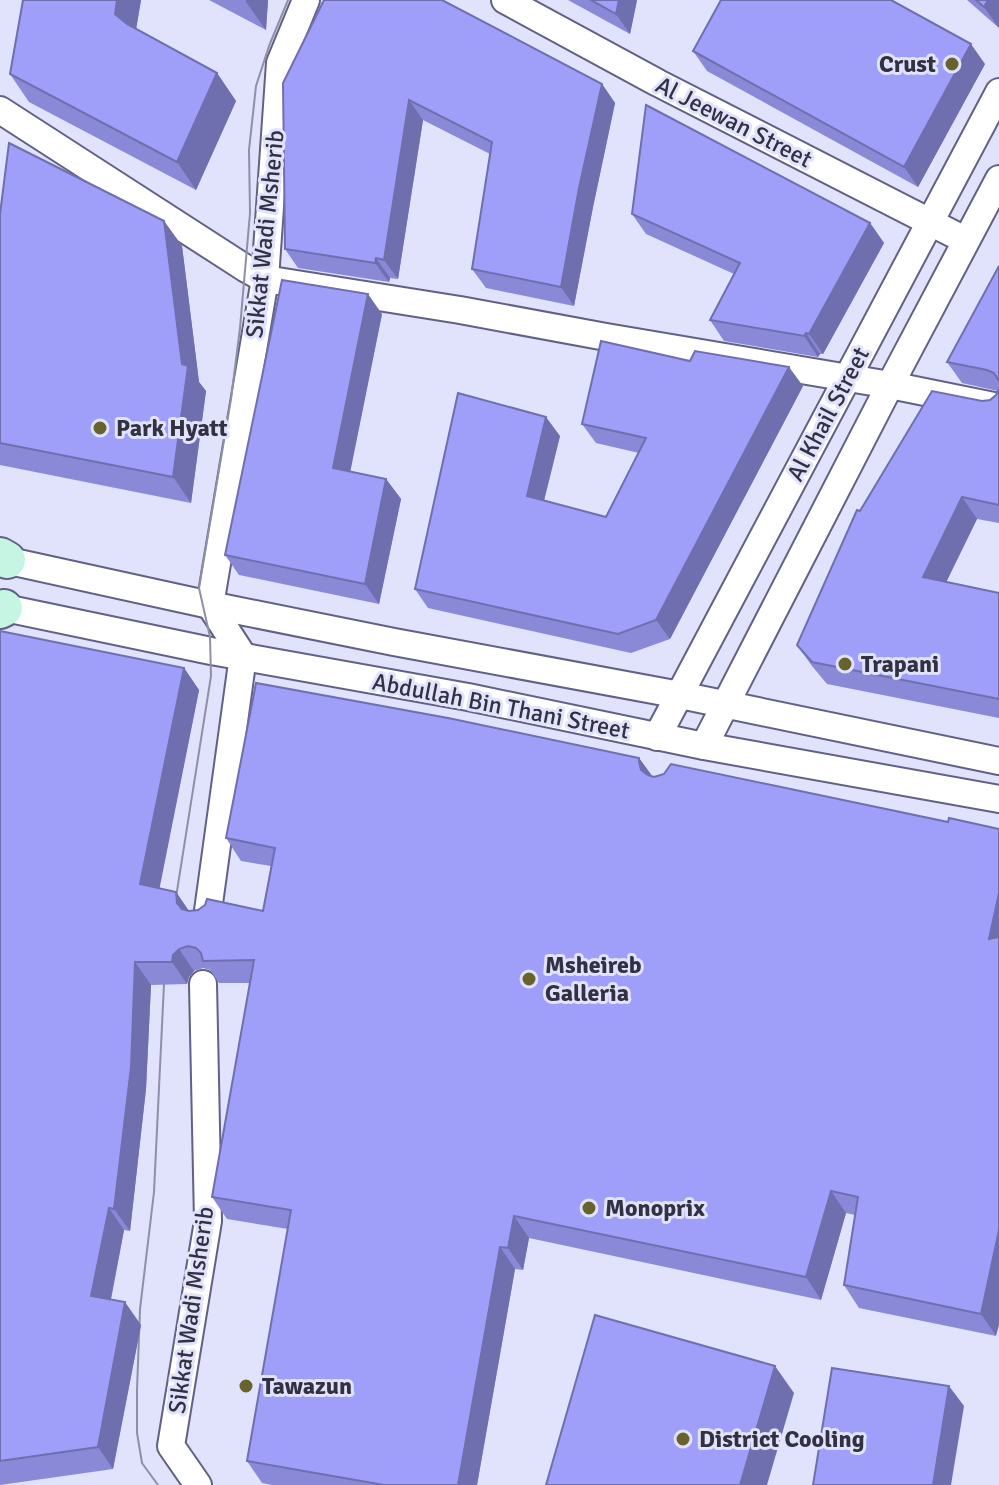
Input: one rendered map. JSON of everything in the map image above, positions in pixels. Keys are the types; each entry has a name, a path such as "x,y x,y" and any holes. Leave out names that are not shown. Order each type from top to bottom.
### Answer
{"street":[{"name":"Sikkat Wadi Msherib","path":"210,605 265,279 280,63 289,0"},
{"name":"Sikkat Wadi Msherib","path":"280,63 306,0"},
{"name":"Al Jeewan Street","path":"505,0 658,83 965,240"},
{"name":"Al Khail Street","path":"657,737 999,92"},
{"path":"0,110 265,279 460,310 999,407"},
{"name":"Al Khail Street","path":"677,770 726,704 999,179"},
{"name":"Abdullah Bin Thani Street","path":"2,558 210,605 726,704 999,761"},
{"path":"207,918 243,656 210,605"},
{"name":"Abdullah Bin Thani Street","path":"1,608 211,651 468,697 698,745 999,799"},
{"name":"Sikkat Wadi Msherib","path":"198,1485 171,1446 208,1221 203,984"}],"building":[{"path":"23,0 117,0 115,14 127,24 217,73 177,162 10,74"},
{"path":"324,0 442,0 602,84 561,287 472,269 492,142 409,100 384,260 376,258 375,263 285,249 283,83"},
{"path":"591,0 619,0 616,14"},
{"path":"721,0 891,0 971,44 904,167 693,51"},
{"path":"976,0 988,0 984,7"},
{"path":"646,105 870,223 809,334 804,336 710,320 740,263 632,214"},
{"path":"9,143 164,221 182,364 188,366 173,477 0,443 0,214"},
{"path":"999,266 999,381 994,373 987,370 947,362"},
{"path":"282,280 368,294 333,468 386,479 365,584 225,555"},
{"path":"601,341 690,361 695,351 789,367 656,620 618,634 415,589 458,393 546,417 527,496 606,517 646,438 582,424"},
{"path":"999,389 999,505 962,497 923,577 999,593 999,699 812,662 797,645 857,510 860,511 932,391 982,401 990,400"},
{"path":"0,631 184,668 140,884 176,892 177,903 189,911 198,910 207,899 263,911 275,848 226,838 256,683 448,718 639,758 641,770 654,777 664,774 671,764 948,822 949,818 999,829 999,893 989,939 999,937 999,1230 981,1314 844,1285 858,1197 831,1191 806,1277 514,1216 508,1248 500,1247 458,1485 384,1485 247,1461 291,1210 212,1197 254,960 203,961 196,948 188,946 173,955 172,962 135,962 131,1067 114,1209 109,1208 91,1296 125,1302 98,1447 0,1461"},
{"name":"District Cooling","path":"595,1315 775,1366 740,1485 546,1485"},
{"path":"832,1368 949,1386 933,1485 813,1485"}],"tram line":[{"path":"174,910 211,676 210,637 199,588 240,328 250,213 249,150 256,86 288,0"},
{"path":"158,1485 142,1463 137,1433 137,1390 140,1309 154,1192 164,984"}],"place":[{"name":"Crust","path":"952,64"},
{"name":"Park Hyatt","path":"100,428"},
{"name":"Trapani","path":"845,664"},
{"name":"Msheireb Galleria","path":"529,979"},
{"name":"Monoprix","path":"589,1208"},
{"name":"Tawazun","path":"246,1386"},
{"name":"District Cooling","path":"683,1439"}]}
